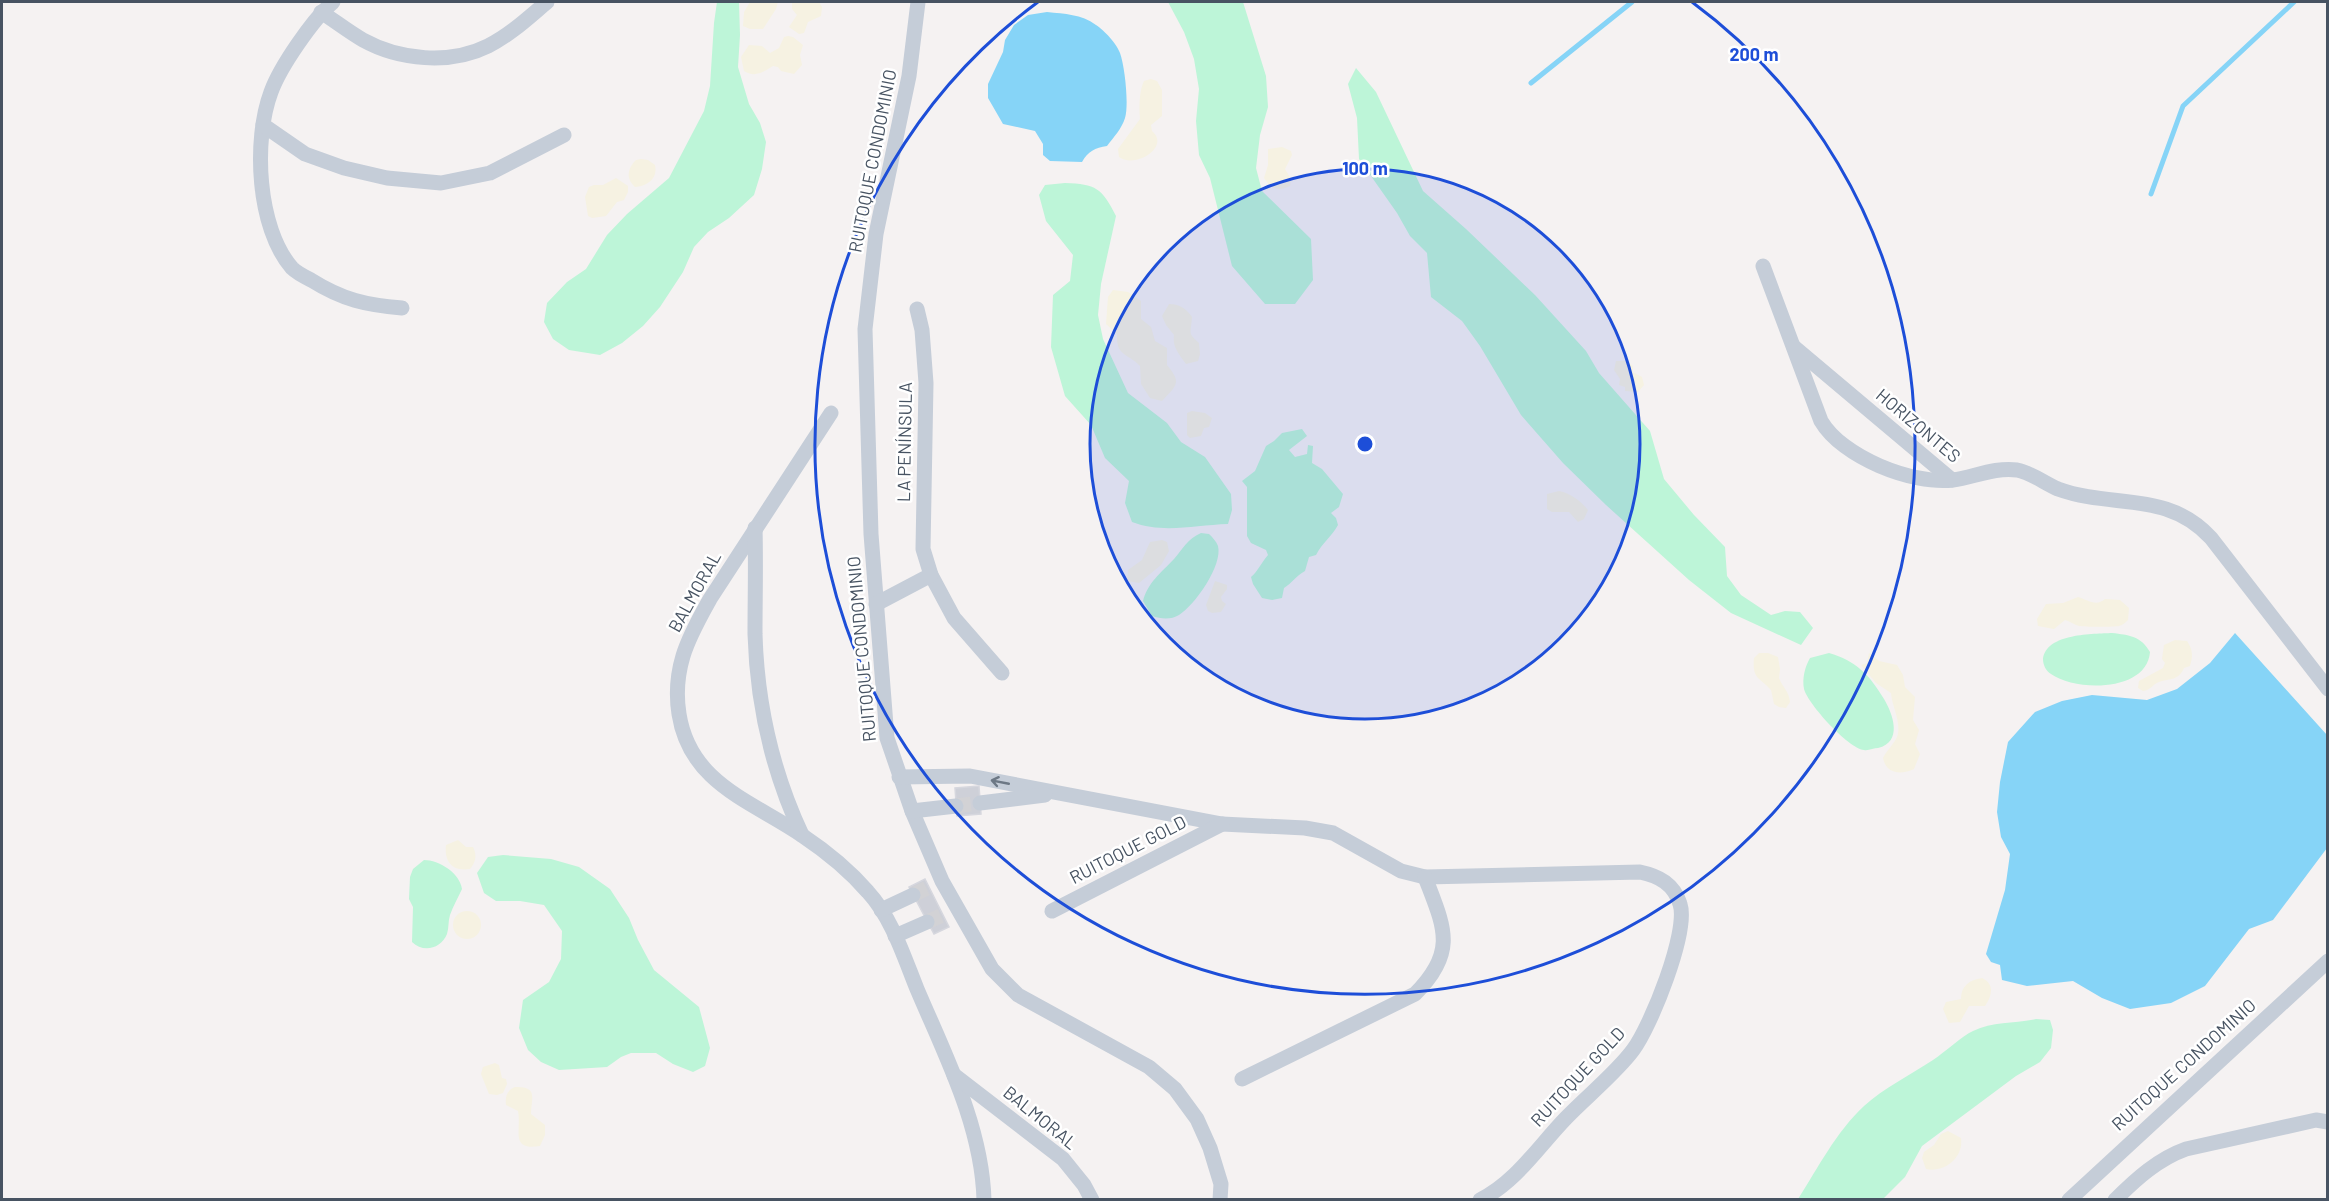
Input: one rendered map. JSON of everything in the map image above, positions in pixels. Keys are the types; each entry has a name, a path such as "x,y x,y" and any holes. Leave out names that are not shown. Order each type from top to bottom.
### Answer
{"street":[{"path":"402,308 367,305 340,296 293,269 278,246 266,209 260,173 263,125 271,91 293,52 327,7 363,41 394,54 425,59 456,55 486,47 516,28 547,2"},
{"name":"RUITOQUE CONDOMINIO","path":"918,2 909,76 876,234 865,329 870,523 887,738 936,884 950,912 992,969 1018,994 1149,1067 1176,1089 1197,1119 1210,1148 1221,1184 1220,1200"},
{"path":"263,125 305,154 344,168 387,178 441,183 490,173 564,135"},
{"name":"HORIZONTES","path":"1763,266 1821,421 1828,434 1841,445 1893,472 1935,481 1953,480"},
{"name":"LA PENÍNSULA","path":"917,309 922,330 926,383 923,549 931,575 954,618 1002,673"},
{"name":"HORIZONTES","path":"1793,346 1953,480"},
{"name":"BALMORAL","path":"831,413 710,599 682,657 676,693 681,730 693,755 709,775 734,795 802,835 836,860 856,878 881,910 895,936 954,1075 972,1130 984,1179 984,1200"},
{"path":"1953,480 2001,470 2018,470 2058,489 2156,504 2182,514 2199,525 2211,538 2328,689"},
{"path":"755,528 755,636 767,734 778,777 802,835"},
{"path":"876,604 931,575"},
{"name":"RUITOQUE GOLD","path":"899,777 970,776 1222,824 1305,828 1333,833 1401,871 1425,877 1640,872 1654,875 1666,882 1676,893 1681,906 1682,920 1663,992 1633,1051 1564,1120 1519,1171 1496,1192 1480,1200"},
{"name":"RUITOQUE GOLD","path":"980,803 1057,793"},
{"path":"912,811 956,806"},
{"name":"RUITOQUE GOLD","path":"1052,911 1222,824"},
{"path":"1242,1079 1415,994 1430,980 1441,962 1444,941 1441,920 1425,877"},
{"path":"881,910 913,895"},
{"path":"895,936 927,922"},
{"name":"RUITOQUE CONDOMINIO","path":"2069,1200 2328,961"},
{"name":"BALMORAL","path":"954,1075 1063,1158 1084,1185 1092,1200"},
{"path":"2115,1199 2170,1154 2324,1118"}],"green space":[{"path":"717,2 739,2 738,67 749,104 760,123 766,142 762,169 754,195 729,218 708,232 694,247 683,272 660,307 643,326 622,343 600,355 569,350 553,339 544,322 547,303 567,282 586,269 607,235 627,214 669,178 704,111 710,86"},
{"path":"1168,2 1243,2 1266,76 1268,107 1260,135 1256,168 1262,191 1311,239 1313,280 1295,304 1265,304 1232,266 1210,178 1199,155 1196,121 1199,89 1194,59 1184,32"},
{"path":"1356,68 1376,92 1423,191 1535,295 1586,351 1599,373 1650,431 1664,479 1725,547 1727,576 1741,595 1771,615 1785,611 1800,612 1813,628 1801,645 1731,613 1689,580 1563,463 1521,415 1480,346 1462,321 1431,297 1427,253 1410,236 1397,213 1359,159 1357,118 1348,84"},
{"path":"1065,183 1091,186 1097,189 1116,216 1101,284 1098,315 1103,339 1128,393 1167,423 1181,442 1205,457 1231,494 1232,510 1228,524 1155,528 1132,522 1125,503 1129,481 1105,458 1091,425 1065,396 1051,347 1053,295 1070,281 1073,255 1046,221 1039,195 1045,185"},
{"path":"1302,429 1307,436 1289,450 1295,457 1307,454 1308,445 1313,446 1312,463 1322,469 1343,494 1339,507 1331,513 1338,525 1316,555 1309,557 1305,571 1284,588 1282,598 1272,600 1262,598 1251,577 1268,555 1266,550 1251,543 1247,536 1247,487 1242,481 1255,471 1266,446 1282,433"},
{"path":"1201,533 1209,534 1218,546 1212,574 1193,603 1179,615 1173,618 1152,616 1143,601 1148,588 1189,541"},
{"path":"2112,633 2139,639 2150,652 2146,665 2137,675 2109,685 2077,684 2062,680 2045,668 2043,659 2046,650 2053,644 2072,637"},
{"path":"1829,653 1854,664 1873,682 1884,699 1894,727 1891,740 1886,745 1864,750 1848,742 1807,696 1803,681 1808,661 1810,658"},
{"path":"503,855 551,859 579,867 610,889 629,918 654,970 699,1007 710,1048 705,1066 693,1072 673,1064 656,1053 631,1053 607,1067 559,1070 541,1062 528,1050 519,1028 523,1000 549,982 561,959 562,931 544,905 520,901 496,901 484,893 477,873 488,857"},
{"path":"424,860 436,862 448,868 457,878 462,889 450,915 448,932 441,943 431,948 421,948 412,942 413,907 409,899 410,877 413,869"},
{"path":"2036,1019 2050,1020 2053,1030 2051,1048 2040,1062 2016,1076 1922,1146 1905,1177 1883,1199 1798,1199 1836,1139 1854,1116 1872,1099 1973,1031 1996,1024"}],"sand":[{"path":"750,2 778,2 763,29 750,29 743,26 744,12"},
{"path":"792,2 819,2 822,7 821,16 808,22 804,33 799,34 789,27 797,15 792,9"},
{"path":"788,36 803,45 800,55 802,65 794,74 781,71 778,67 773,66 756,74 744,71 741,57 749,45 762,46 770,53 779,48 784,37"},
{"path":"1151,79 1157,81 1162,90 1162,116 1151,125 1157,137 1157,144 1149,154 1134,160 1126,160 1119,157 1118,149 1140,119 1142,85 1144,81"},
{"path":"1282,147 1291,151 1292,155 1285,169 1291,179 1290,186 1278,189 1269,185 1264,178 1268,165 1268,149"},
{"path":"641,159 648,160 655,165 656,170 648,183 635,187 630,180 629,173 633,163"},
{"path":"616,178 628,186 624,200 617,202 606,216 592,218 588,216 585,197 589,187 603,185"},
{"path":"1113,290 1128,292 1141,301 1141,319 1151,327 1155,341 1167,348 1167,365 1175,376 1176,384 1162,401 1150,398 1141,384 1140,366 1121,351 1118,347 1117,334 1106,324 1108,297"},
{"path":"1169,304 1182,307 1192,317 1191,332 1199,343 1198,361 1186,364 1177,350 1174,335 1162,316"},
{"path":"1616,361 1626,361 1633,366 1633,372 1642,377 1644,385 1638,392 1625,391 1625,387 1619,385 1620,379 1614,370"},
{"path":"1192,411 1205,413 1212,418 1209,427 1204,428 1201,436 1190,438 1187,435 1187,413"},
{"path":"1559,491 1579,501 1588,510 1584,519 1578,522 1569,512 1552,512 1547,509 1547,494"},
{"path":"1162,540 1167,542 1169,551 1161,565 1139,583 1127,581 1128,570 1142,560 1150,542"},
{"path":"1215,581 1227,585 1221,597 1226,604 1221,612 1212,613 1208,611 1206,605"},
{"path":"2078,597 2095,603 2105,599 2120,600 2129,608 2128,620 2117,626 2079,626 2065,620 2054,629 2038,626 2037,619 2046,604 2063,603"},
{"path":"2175,640 2187,641 2189,644 2192,653 2190,666 2184,668 2177,677 2159,682 2143,691 2138,688 2139,681 2163,668 2164,645"},
{"path":"1759,653 1768,653 1778,657 1779,678 1790,702 1786,708 1774,704 1771,690 1755,674 1754,658"},
{"path":"1869,653 1879,661 1897,665 1903,675 1905,687 1915,697 1913,720 1919,730 1915,744 1920,754 1914,769 1909,771 1891,770 1883,758 1897,737 1898,721 1891,693 1876,683 1861,665 1867,663"},
{"path":"458,840 466,847 473,847 475,858 470,869 454,867 446,856 446,845"},
{"path":"467,911 477,915 481,925 477,935 467,939 457,935 453,925 457,915"},
{"path":"1982,978 1991,987 1985,1006 1969,1006 1960,1022 1949,1023 1943,1009 1946,1002 1961,999 1962,991 1967,984"},
{"path":"495,1063 499,1065 502,1078 506,1079 507,1084 503,1093 497,1095 489,1094 481,1074 483,1067"},
{"path":"515,1087 523,1087 531,1091 531,1114 545,1125 545,1135 540,1146 530,1147 520,1142 518,1111 506,1105 507,1094"},
{"path":"1948,1131 1961,1138 1956,1158 1939,1169 1926,1169 1922,1158 1924,1152 1934,1145 1941,1134"}],"water":[{"path":"1047,12 1073,15 1090,21 1110,38 1122,59 1126,95 1124,122 1107,146 1092,151 1082,162 1050,161 1043,155 1043,144 1035,131 1003,124 988,98 988,84 1003,52 1005,40 1014,25 1028,15"},
{"path":"2235,633 2327,735 2327,848 2273,920 2249,929 2205,986 2171,1003 2130,1009 2102,998 2073,981 2027,986 2002,980 2000,965 1991,962 1986,954 2005,890 2010,854 2001,837 1997,812 2008,742 2035,712 2062,701 2092,695 2147,700 2177,689 2210,663"}],"building":[{"path":"979,786 981,814 957,816 955,788"},
{"path":"925,879 949,927 934,934 909,887"}],"waterway":[{"path":"1531,83 1632,2"},
{"path":"2151,194 2183,106 2294,2"}],"tunnel":[{"path":"956,806 980,803"},
{"path":"913,895 929,887"},
{"path":"927,922 943,915"}]}
